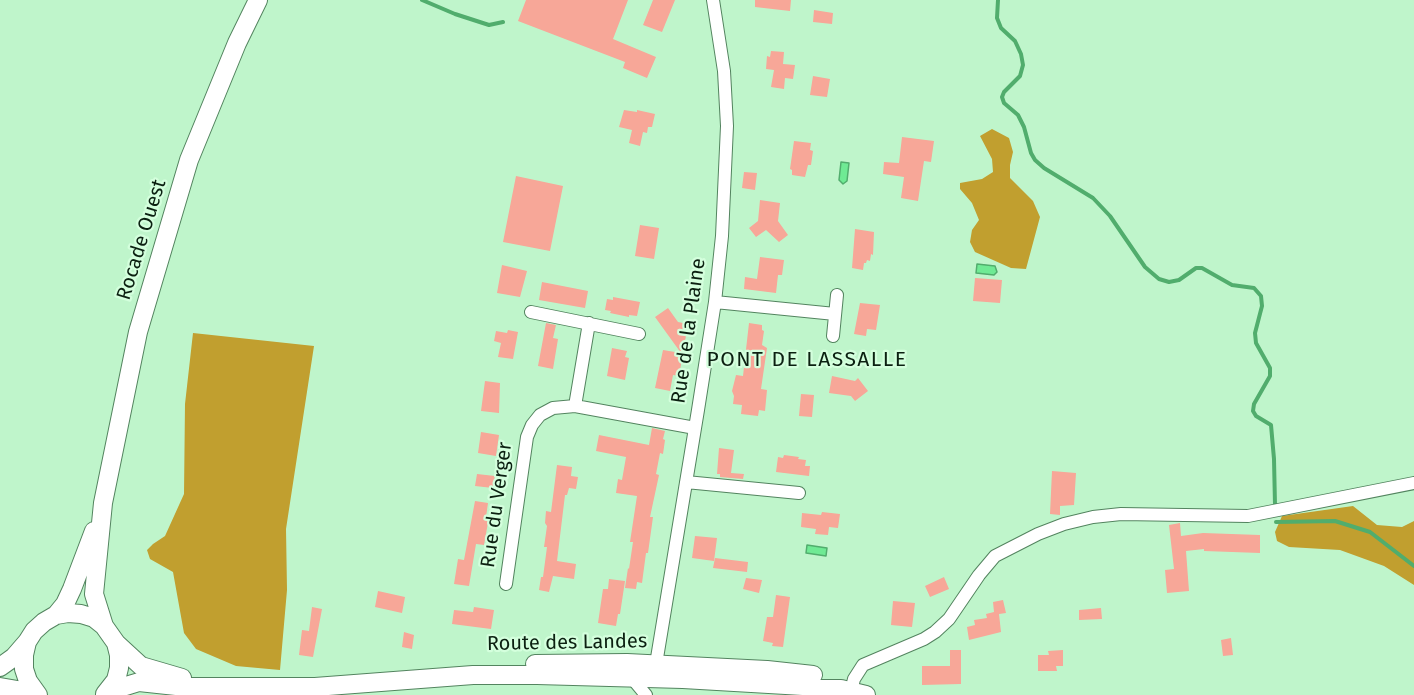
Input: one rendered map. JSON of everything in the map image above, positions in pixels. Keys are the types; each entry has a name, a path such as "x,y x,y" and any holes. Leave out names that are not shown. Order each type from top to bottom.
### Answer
{"main road":[{"name":"Rocade Ouest","path":"104,626 94,594 103,504 138,332 189,160 237,43 258,0"},
{"name":"Rocade Ouest","path":"56,615 65,604 72,589 103,504"},
{"path":"0,667 14,657 34,631 56,615 81,614 94,618 104,626"},
{"name":"Route des Landes","path":"104,626 116,643 141,666 186,679 222,686"},
{"path":"27,642 24,669 28,681 37,694"},
{"path":"107,693 116,680 119,668 116,643"},
{"name":"Route des Landes","path":"291,686 525,663 656,664 814,675 853,692"},
{"name":"Route des Landes","path":"107,693 139,682 185,687 315,687 473,675 635,678 853,692"},
{"path":"0,687 37,694"}],"street":[{"name":"Rue de la Plaine","path":"656,664 715,302 722,225 727,126 724,71 713,0"},
{"path":"833,336 837,295"},
{"path":"715,302 835,314"},
{"path":"531,312 639,334"},
{"path":"575,406 589,324"},
{"name":"Rue du Verger","path":"506,584 527,436 532,424 540,415 553,408 575,406 695,428"},
{"path":"686,482 799,493"},
{"path":"853,692 854,679 863,665 935,632 950,619 979,575 995,556 1038,534 1083,520 1121,514 1248,516 1414,483"},
{"path":"646,695 636,683 635,678 656,664"}],"shaded area":[{"path":"992,129 1009,138 1013,152 1010,178 1033,201 1040,217 1026,269 1011,268 975,252 970,242 972,230 979,220 972,203 960,189 960,183 982,179 993,172 992,159 980,136"},
{"path":"841,162 849,163 847,181 843,184 839,180"},
{"path":"977,264 995,266 997,272 994,275 976,273"},
{"path":"193,333 314,346 286,529 287,590 280,670 236,666 196,649 184,633 173,572 150,559 147,550 165,536 184,494 185,404"},
{"path":"1353,506 1377,525 1402,527 1414,521 1414,585 1384,566 1340,550 1289,547 1277,541 1275,532 1282,516"},
{"path":"807,545 827,548 826,556 806,553"}],"building":[{"path":"526,0 628,0 613,39 656,57 647,78 623,68 625,62 518,21"},
{"path":"653,0 675,0 662,32 643,25"},
{"path":"755,0 791,0 790,11 755,7"},
{"path":"814,10 833,13 832,24 813,22"},
{"path":"771,51 784,52 783,64 795,65 793,79 785,78 784,89 771,87 774,70 766,69 767,56 770,57"},
{"path":"813,76 830,79 827,97 810,95"},
{"path":"624,110 655,114 652,127 648,127 647,133 643,132 640,146 629,143 632,130 619,127"},
{"path":"902,137 934,141 931,162 924,161 918,201 901,198 904,177 883,174 884,162 899,163"},
{"path":"794,141 811,143 810,150 813,151 811,165 808,165 805,177 792,175 790,169"},
{"path":"744,172 757,173 755,190 742,188"},
{"path":"516,176 563,186 550,251 503,242"},
{"path":"760,200 780,203 778,221 788,235 779,242 766,230 756,237 749,228 758,221"},
{"path":"640,225 659,228 654,259 635,256"},
{"path":"855,229 874,232 873,255 871,254 870,261 867,260 864,263 863,270 852,268"},
{"path":"760,257 784,260 782,275 778,275 776,293 744,289 745,277 757,279"},
{"path":"502,265 527,271 520,297 497,293"},
{"path":"975,278 1002,280 1000,303 973,301"},
{"path":"542,282 588,291 585,308 539,300"},
{"path":"613,297 640,302 637,316 629,315 629,317 605,310 607,299 613,300"},
{"path":"860,303 880,305 876,330 867,329 866,336 854,334"},
{"path":"668,308 678,322 688,324 679,376 673,375 670,391 655,388 663,350 681,353 655,317"},
{"path":"546,323 556,325 553,338 558,339 553,369 538,366"},
{"path":"749,323 762,325 764,331 762,345 767,348 761,389 767,390 765,411 759,410 758,416 741,414 742,405 733,404 732,391 736,375 743,376"},
{"path":"508,330 518,332 513,359 498,357 501,343 494,341 496,331 507,333"},
{"path":"612,348 627,351 625,357 629,358 625,380 607,376"},
{"path":"832,376 855,381 858,378 868,391 855,401 851,396 829,393"},
{"path":"485,381 500,383 499,413 481,411"},
{"path":"801,394 814,395 812,417 799,416"},
{"path":"652,428 665,431 663,439 665,440 656,474 659,475 650,517 653,517 648,553 646,553 642,583 637,582 636,589 625,588 633,542 630,542 637,496 616,493 618,479 622,480 626,457 596,451 599,435 649,445"},
{"path":"481,432 499,435 496,456 478,453"},
{"path":"719,448 734,450 731,473 744,474 743,479 720,477 720,474 717,474"},
{"path":"784,455 806,460 805,466 810,466 809,476 776,472 778,457 783,458"},
{"path":"557,465 572,467 571,476 578,477 576,489 569,488 565,495 557,561 576,564 574,579 553,576 549,592 539,590 547,547 544,547 547,526 546,511 551,512"},
{"path":"1052,471 1076,473 1074,505 1060,506 1060,515 1050,514"},
{"path":"477,474 495,476 493,488 475,486"},
{"path":"475,501 488,503 486,517 489,517 484,545 476,544 469,586 454,584 458,559 464,560"},
{"path":"822,512 840,514 838,528 829,527 828,535 815,534 816,529 801,527 802,513 821,515"},
{"path":"1180,523 1181,536 1203,533 1260,535 1260,553 1204,551 1204,549 1186,551 1189,591 1167,593 1165,570 1174,569 1169,525"},
{"path":"695,536 717,538 714,561 692,558"},
{"path":"715,558 748,562 747,572 713,568"},
{"path":"944,577 949,589 930,597 925,586"},
{"path":"746,578 762,580 759,593 743,589"},
{"path":"609,579 625,581 616,626 598,623 603,589 608,589"},
{"path":"378,591 405,597 402,613 375,607"},
{"path":"776,595 790,597 783,647 772,646 773,643 763,641 767,617 773,617"},
{"path":"1003,600 1006,613 999,614 1001,632 969,640 967,627 975,625 974,620 987,618 986,614 994,612 993,602"},
{"path":"893,601 915,603 912,627 891,625"},
{"path":"312,607 322,609 313,657 299,655 302,630 309,631"},
{"path":"474,607 494,610 491,629 452,624 454,610 473,612"},
{"path":"1101,608 1102,619 1079,620 1079,610"},
{"path":"404,632 414,635 412,649 402,647"},
{"path":"1231,638 1233,655 1223,656 1221,640"},
{"path":"950,650 961,650 961,684 922,685 922,666 950,666"},
{"path":"1063,650 1063,666 1056,666 1057,671 1038,671 1038,655 1049,655 1048,651"}],"waterway":[{"path":"422,0 489,25 503,22"},
{"path":"998,0 997,18 1001,28 1015,41 1023,65 1020,76 1002,97 1004,103 1018,115 1035,160 1093,198 1110,216 1145,267 1159,279 1169,282 1179,280 1196,268 1202,268 1232,285 1254,288 1261,296 1262,306 1255,333 1256,343 1270,368 1270,376 1254,404 1253,411 1256,416 1271,425 1275,505"},
{"path":"1276,522 1335,521 1370,532 1414,566"}],"district":[{"name":"PONT DE LASSALLE","path":"807,360"}]}
